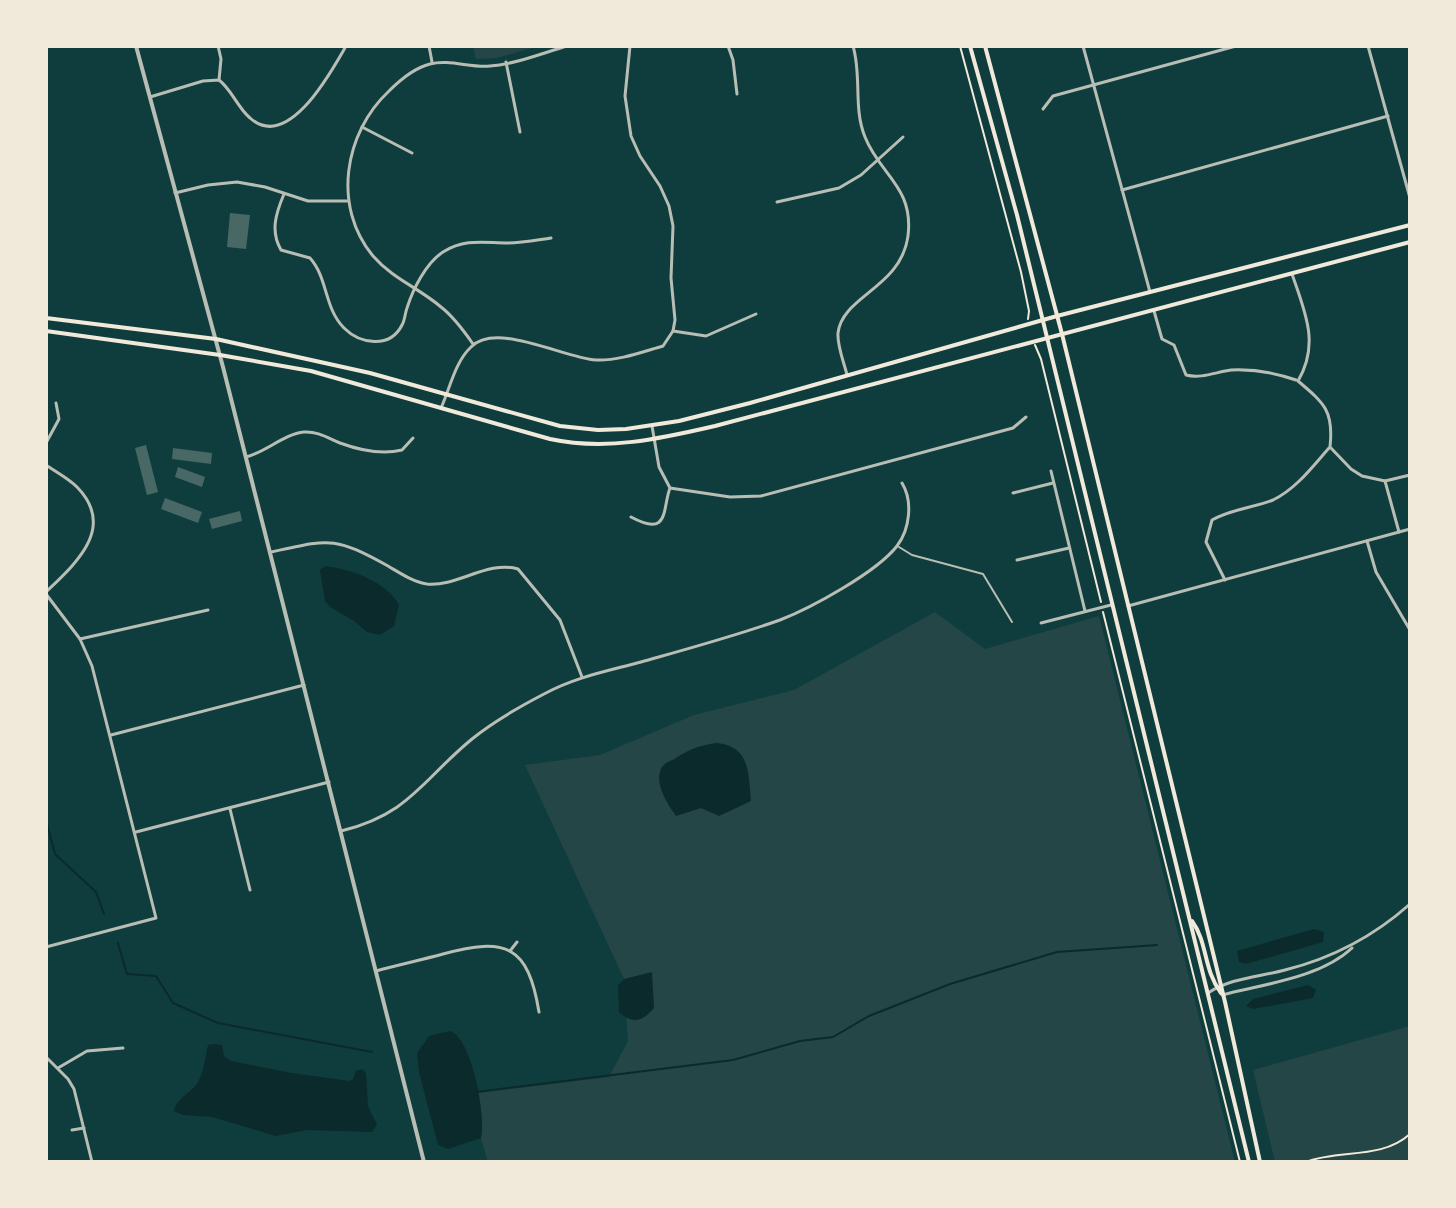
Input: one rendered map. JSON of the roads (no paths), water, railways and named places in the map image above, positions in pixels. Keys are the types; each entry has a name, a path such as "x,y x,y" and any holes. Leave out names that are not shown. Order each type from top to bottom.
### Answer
{"main road":[{"path":"970,46 1017,215 1249,1162"},
{"path":"985,46 1062,334 1260,1162"},
{"path":"46,318 216,339 319,361 532,419 580,429 611,430 652,426 722,410 1042,320 1410,225"},
{"path":"46,331 311,371 571,443 609,445 652,440 715,426 1409,241"},
{"path":"1191,920 1198,930 1210,979 1218,986"}],"street":[{"path":"136,46 271,552 424,1162"},
{"path":"218,46 221,59 219,80 252,120 265,125 278,125 301,112 318,92 346,46"},
{"path":"429,46 433,63"},
{"path":"473,344 450,314 396,277 373,255 357,229 349,201 349,165 362,127 381,98 399,81 433,63 492,66 567,46"},
{"path":"441,408 456,370 473,344 491,338 509,338 597,360 663,346 673,331 673,226 660,186 631,136 625,96 630,46"},
{"path":"728,46 737,94"},
{"path":"847,375 838,333 844,317 854,304 887,279 907,240 908,215 901,191 864,135 858,116 857,63 853,46"},
{"path":"1083,46 1150,292"},
{"path":"1043,109 1053,96 1236,46"},
{"path":"1368,46 1410,198"},
{"path":"506,62 520,132"},
{"path":"150,97 203,81 219,80"},
{"path":"1122,190 1388,116"},
{"path":"362,127 412,153"},
{"path":"777,202 839,188 861,175 903,137"},
{"path":"175,193 237,182 308,201 349,201"},
{"path":"284,194 275,218 277,243 281,250 310,258 316,265 329,306 346,330 367,341 386,340 403,325 407,305 436,257 467,241 510,243 551,238"},
{"path":"1292,274 1311,342 1310,355 1298,381"},
{"path":"1154,311 1162,339 1174,345 1186,375 1194,377 1249,370 1298,381 1326,408 1333,427 1330,447 1308,472 1274,499 1212,520 1206,542 1225,580"},
{"path":"673,331 706,336 756,314"},
{"path":"46,443 59,419 56,403"},
{"path":"670,488 730,497 761,496 1013,428 1026,417"},
{"path":"631,517 648,524 666,514 670,488 659,467 652,426"},
{"path":"246,457 305,432 321,434 371,451 402,450 413,438"},
{"path":"1330,447 1362,476 1385,481 1410,475"},
{"path":"46,465 75,485 91,511 90,540 85,552 46,593 80,639 92,666 156,918 46,947"},
{"path":"1051,471 1085,611"},
{"path":"1385,481 1399,532"},
{"path":"341,831 365,825 394,810 416,794 476,735 548,692 582,677 780,620 839,590 898,546 909,522 907,497 902,483"},
{"path":"1013,493 1053,483"},
{"path":"1127,606 1410,529"},
{"path":"1367,541 1376,572 1410,630"},
{"path":"271,552 317,542 341,543 409,578 432,584 497,568 518,569 560,620 582,677"},
{"path":"1017,560 1069,548"},
{"path":"1041,623 1111,605"},
{"path":"80,639 208,610"},
{"path":"111,735 304,685"},
{"path":"136,832 329,782"},
{"path":"230,809 250,890"},
{"path":"1222,995 1308,972 1336,959 1410,904"},
{"path":"510,951 517,942"},
{"path":"376,971 481,945 499,946 519,957 532,977 539,1012"},
{"path":"1208,993 1218,986 1285,970 1355,945"},
{"path":"58,1068 87,1051 123,1048"},
{"path":"46,1057 74,1089 92,1162"},
{"path":"72,1130 84,1128"}],"lane":[{"path":"898,546 912,555 983,574 1012,622"}],"waterway":[{"path":"46,820 55,854 96,892 104,914"},
{"path":"118,943 127,974 156,976 173,1003 218,1023 372,1052"},
{"path":"476,1092 733,1060 800,1041 833,1037 869,1016 950,984 1057,952 1157,945"}]}
